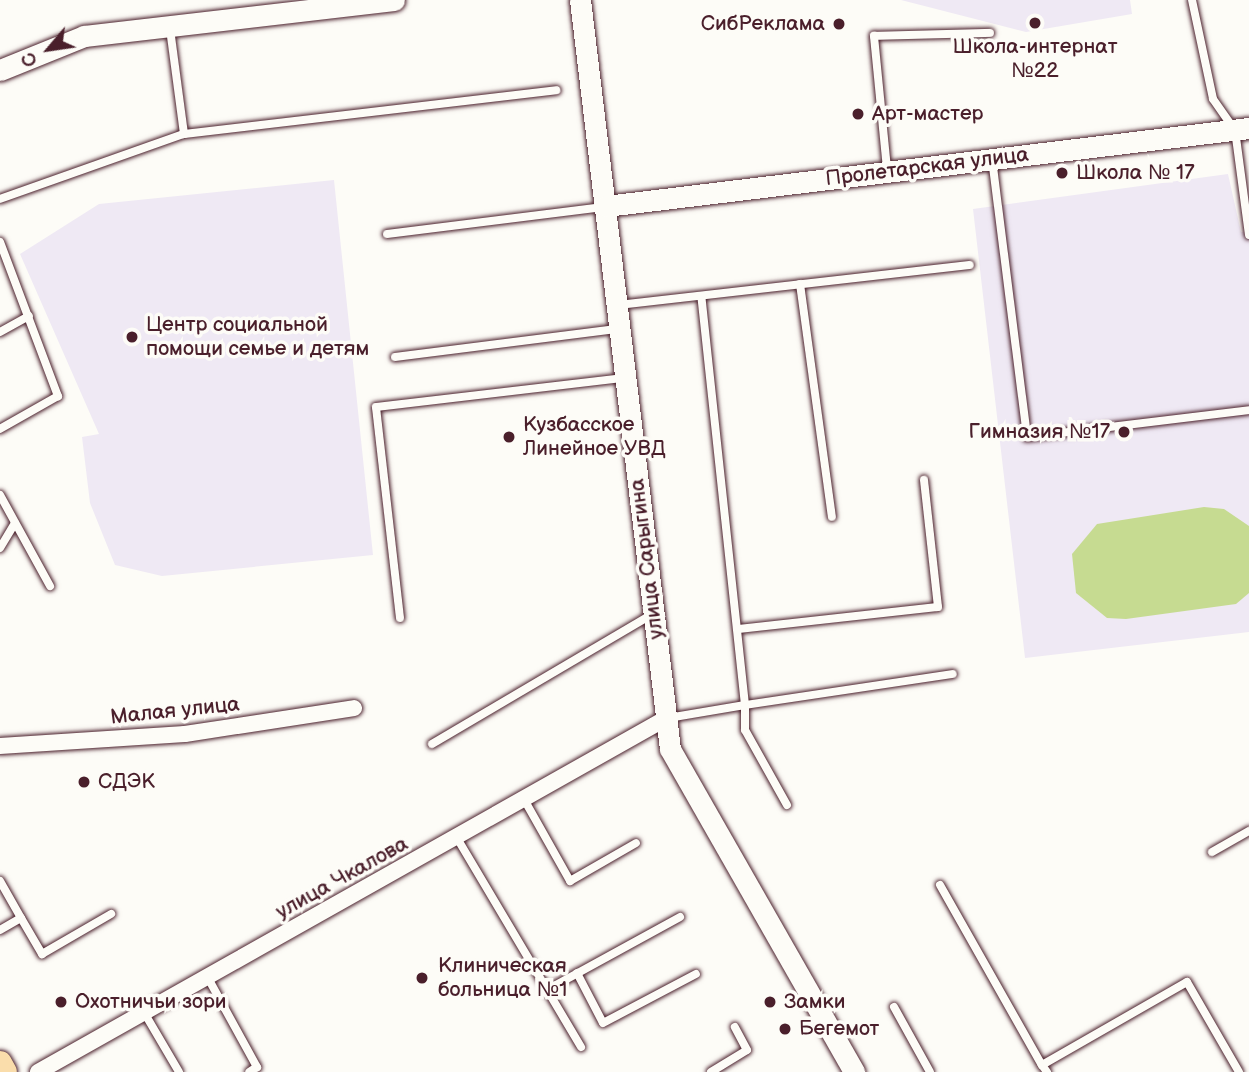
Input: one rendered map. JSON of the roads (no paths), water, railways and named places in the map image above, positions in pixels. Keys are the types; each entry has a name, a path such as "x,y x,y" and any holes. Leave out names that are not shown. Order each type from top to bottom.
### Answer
{"main road":[{"path":"0,1063 5,1072"}],"street":[{"path":"0,70 74,39 170,25 394,0"},
{"name":"улица Сарыгина","path":"580,0 665,719 683,775 853,1072"},
{"name":"Пролетарская улица","path":"606,206 1242,129"},
{"name":"Малая улица","path":"0,746 185,734 354,708"},
{"name":"улица Чкалова","path":"38,1072 665,719"}],"lane":[{"path":"1192,0 1213,99 1242,129 1249,235"},
{"path":"170,25 184,134"},
{"path":"887,172 874,36 990,33"},
{"path":"0,199 184,134 556,90"},
{"path":"992,159 1027,437 1249,410"},
{"path":"387,234 606,206"},
{"path":"0,242 58,396 0,429"},
{"path":"617,305 970,265"},
{"path":"800,284 832,517"},
{"path":"701,296 738,629 745,730 788,805"},
{"path":"0,332 29,316"},
{"path":"395,357 620,329"},
{"path":"400,618 376,407 626,378"},
{"path":"738,629 938,607 924,480"},
{"path":"0,495 50,586"},
{"path":"0,548 15,523"},
{"path":"432,744 653,614"},
{"path":"665,719 953,674"},
{"path":"525,800 570,881 636,843"},
{"path":"1212,852 1249,831"},
{"path":"457,838 545,991 581,1047"},
{"path":"0,881 42,954 111,914"},
{"path":"940,885 1044,1068 1187,982 1239,1072"},
{"path":"0,930 21,918"},
{"path":"545,991 680,918"},
{"path":"577,973 603,1023 696,974"},
{"path":"208,978 257,1067 249,1072"},
{"path":"894,1007 930,1072"},
{"path":"145,1014 179,1072"},
{"path":"711,1072 747,1051 734,1027"}],"place":[{"name":"Школа-интернат №22","path":"1035,23"},
{"name":"СибРеклама","path":"839,24"},
{"name":"Арт-мастер","path":"858,114"},
{"name":"Школа № 17","path":"1062,173"},
{"name":"Центр социальной помощи семье и детям","path":"132,337"},
{"name":"Гимназия №17","path":"1124,432"},
{"name":"Кузбасское Линейное УВД","path":"509,437"},
{"name":"СДЭК","path":"84,782"},
{"name":"Клиническая больница №1","path":"422,978"},
{"name":"Охотничьи зори","path":"61,1002"},
{"name":"Замки","path":"770,1002"},
{"name":"Бегемот","path":"785,1029"}]}
